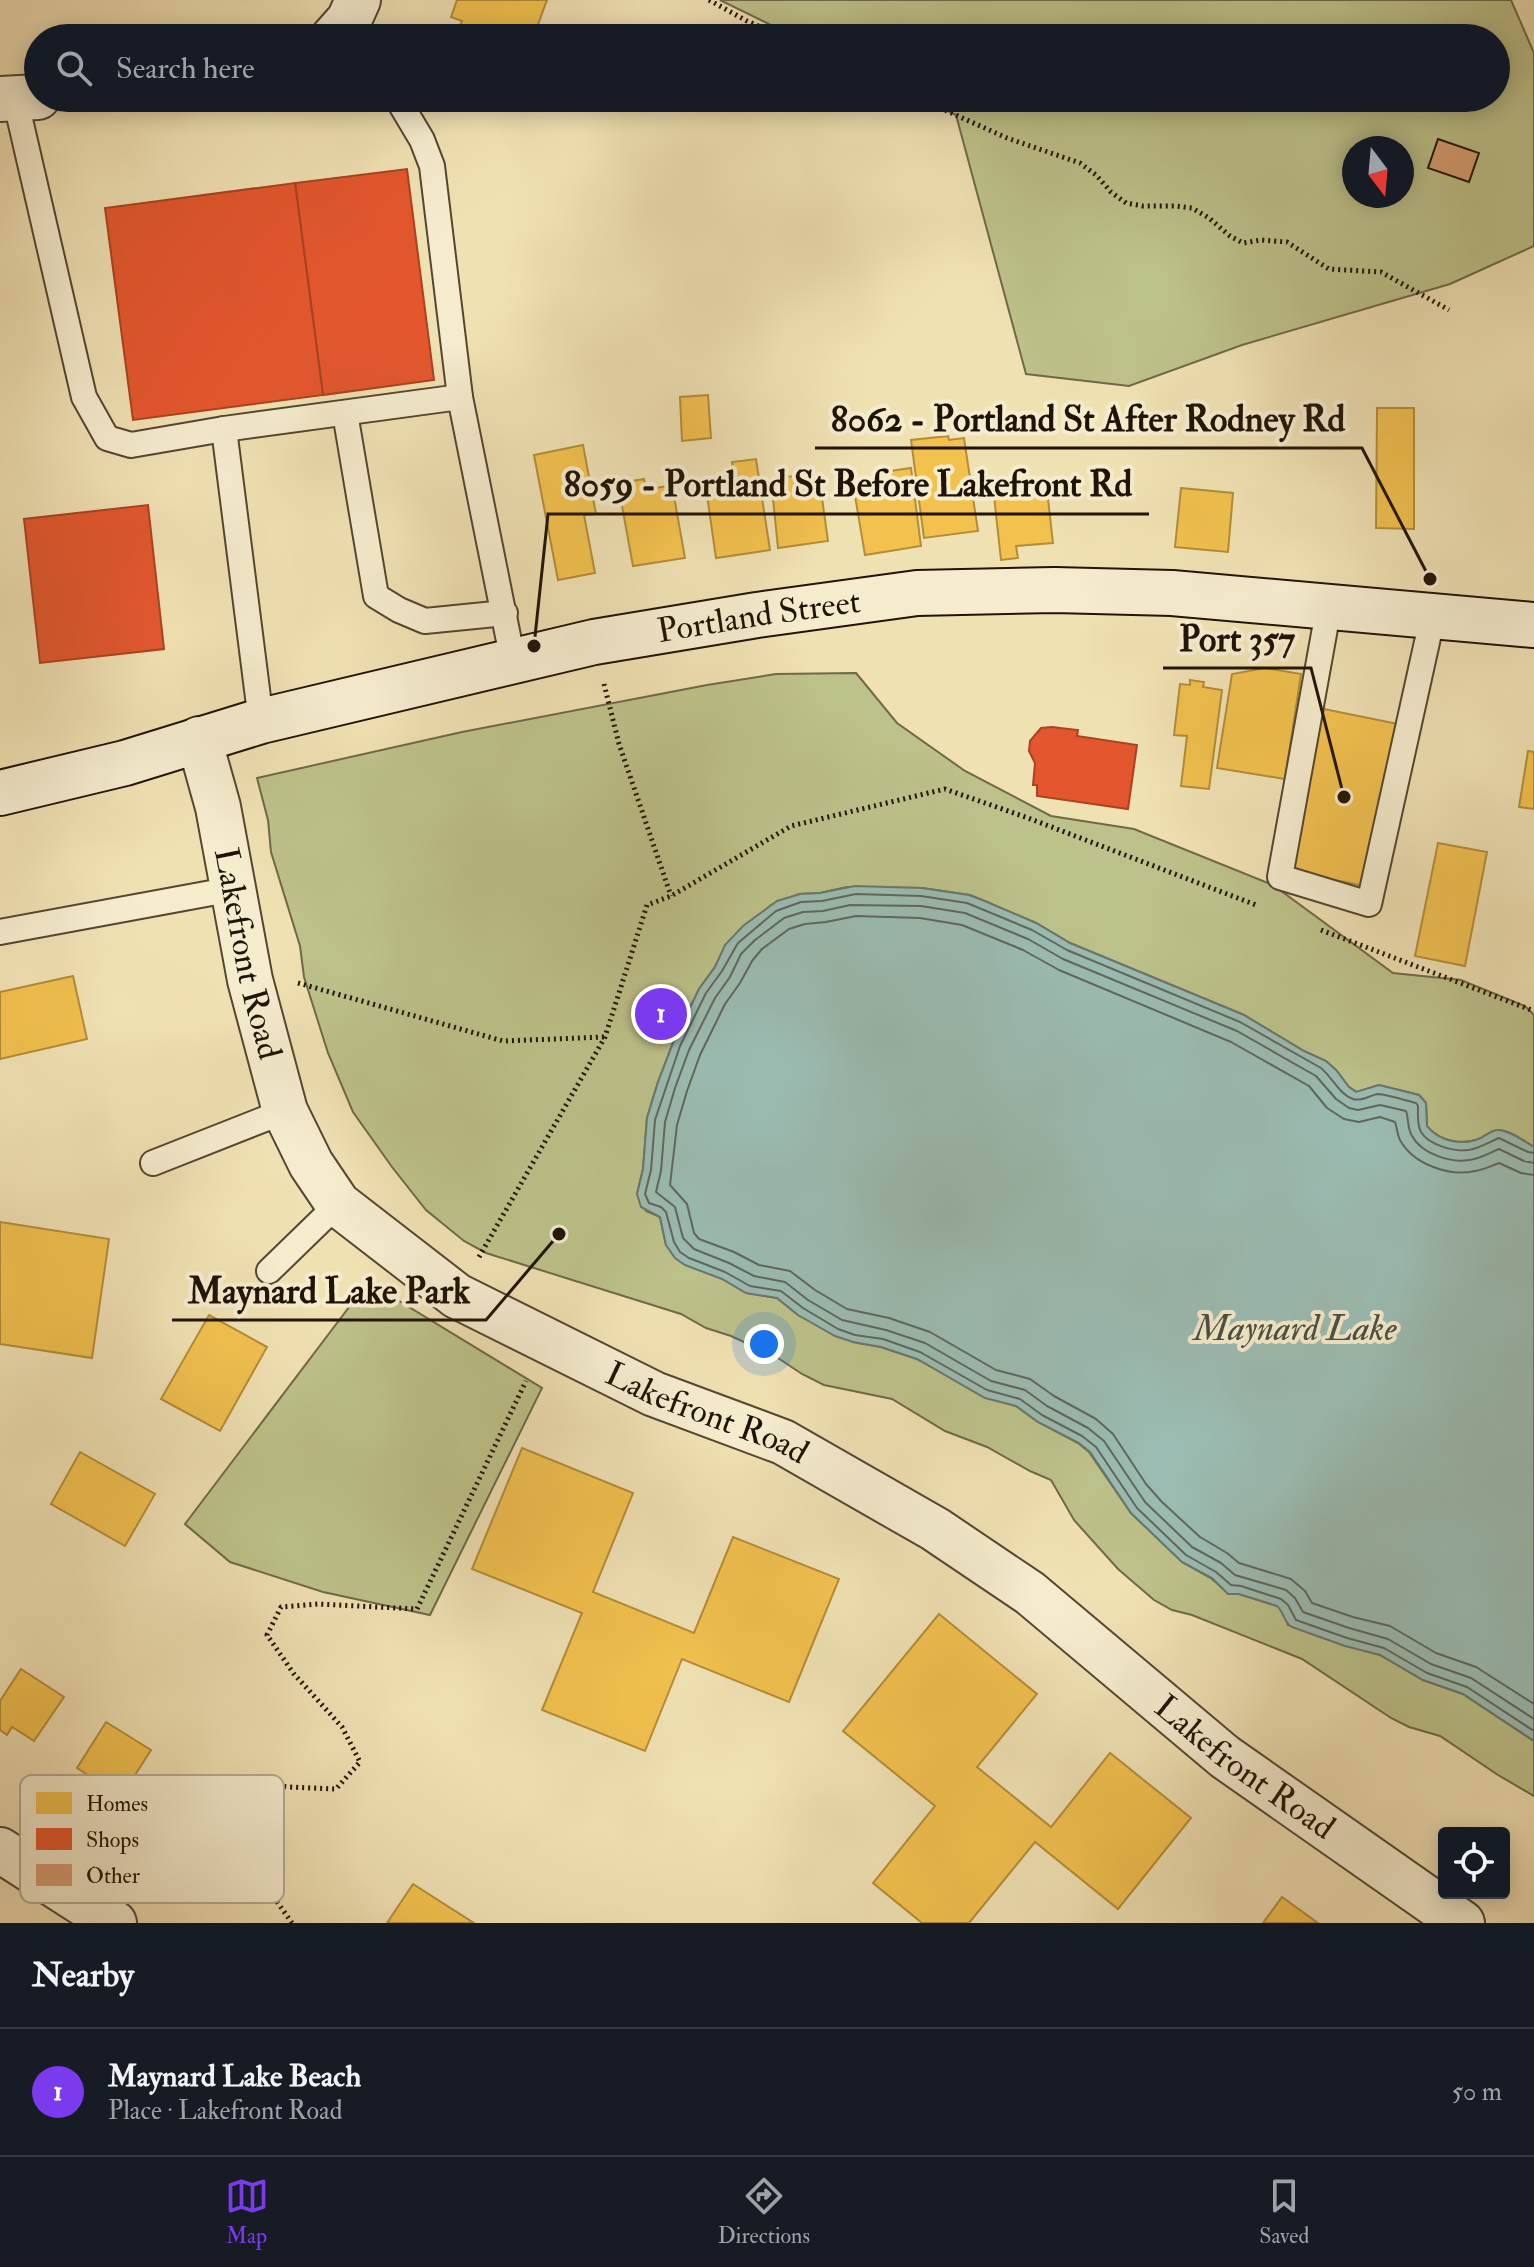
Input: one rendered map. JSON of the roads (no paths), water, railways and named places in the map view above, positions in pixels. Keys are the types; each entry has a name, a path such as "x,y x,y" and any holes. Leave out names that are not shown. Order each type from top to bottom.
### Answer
{"street":[{"name":"Portland Street","path":"0,793 125,763 261,721 594,642 917,593 1143,592 1534,625"},
{"name":"Lakefront Road","path":"199,739 218,807 250,980 285,1111 311,1164 338,1204 457,1296 654,1394 783,1442 935,1529 1030,1593 1225,1757 1462,1923"},
{"path":"0,1850 20,1863"},
{"path":"83,1903 114,1923"}],"lane":[{"path":"18,98 84,397 107,438 131,445 224,429 460,397"},
{"path":"405,112 422,140 432,166 460,397 513,661"},
{"path":"345,413 376,596 425,621 505,613"},
{"path":"224,429 261,721"},
{"path":"1329,606 1280,877 1369,904 1433,615"},
{"path":"0,932 233,889"},
{"path":"153,1163 285,1111"},
{"path":"269,1271 338,1204"}],"water":[{"name":"Maynard Lake","path":"855,886 922,888 969,895 1036,923 1070,943 1244,1015 1326,1061 1356,1092 1379,1085 1419,1095 1426,1103 1427,1126 1438,1136 1467,1142 1502,1130 1534,1147 1534,1741 1463,1694 1423,1680 1380,1655 1292,1627 1277,1606 1239,1594 1228,1594 1212,1578 1182,1562 1131,1513 1090,1452 1016,1406 985,1398 917,1359 835,1336 798,1315 777,1298 746,1293 675,1258 666,1245 660,1217 641,1207 637,1194 643,1169 647,1118 673,1043 699,989 715,967 725,945 743,926 777,901 800,894"}],"place":[{"name":"8062 - Portland St After Rodney Rd","path":"1430,579"},
{"name":"8059 - Portland St Before Lakefront Rd","path":"534,646"},
{"name":"Port 357","path":"1344,797"},
{"name":"Maynard Lake Beach","path":"661,1014"},
{"name":"Maynard Lake Park","path":"559,1234"}]}
